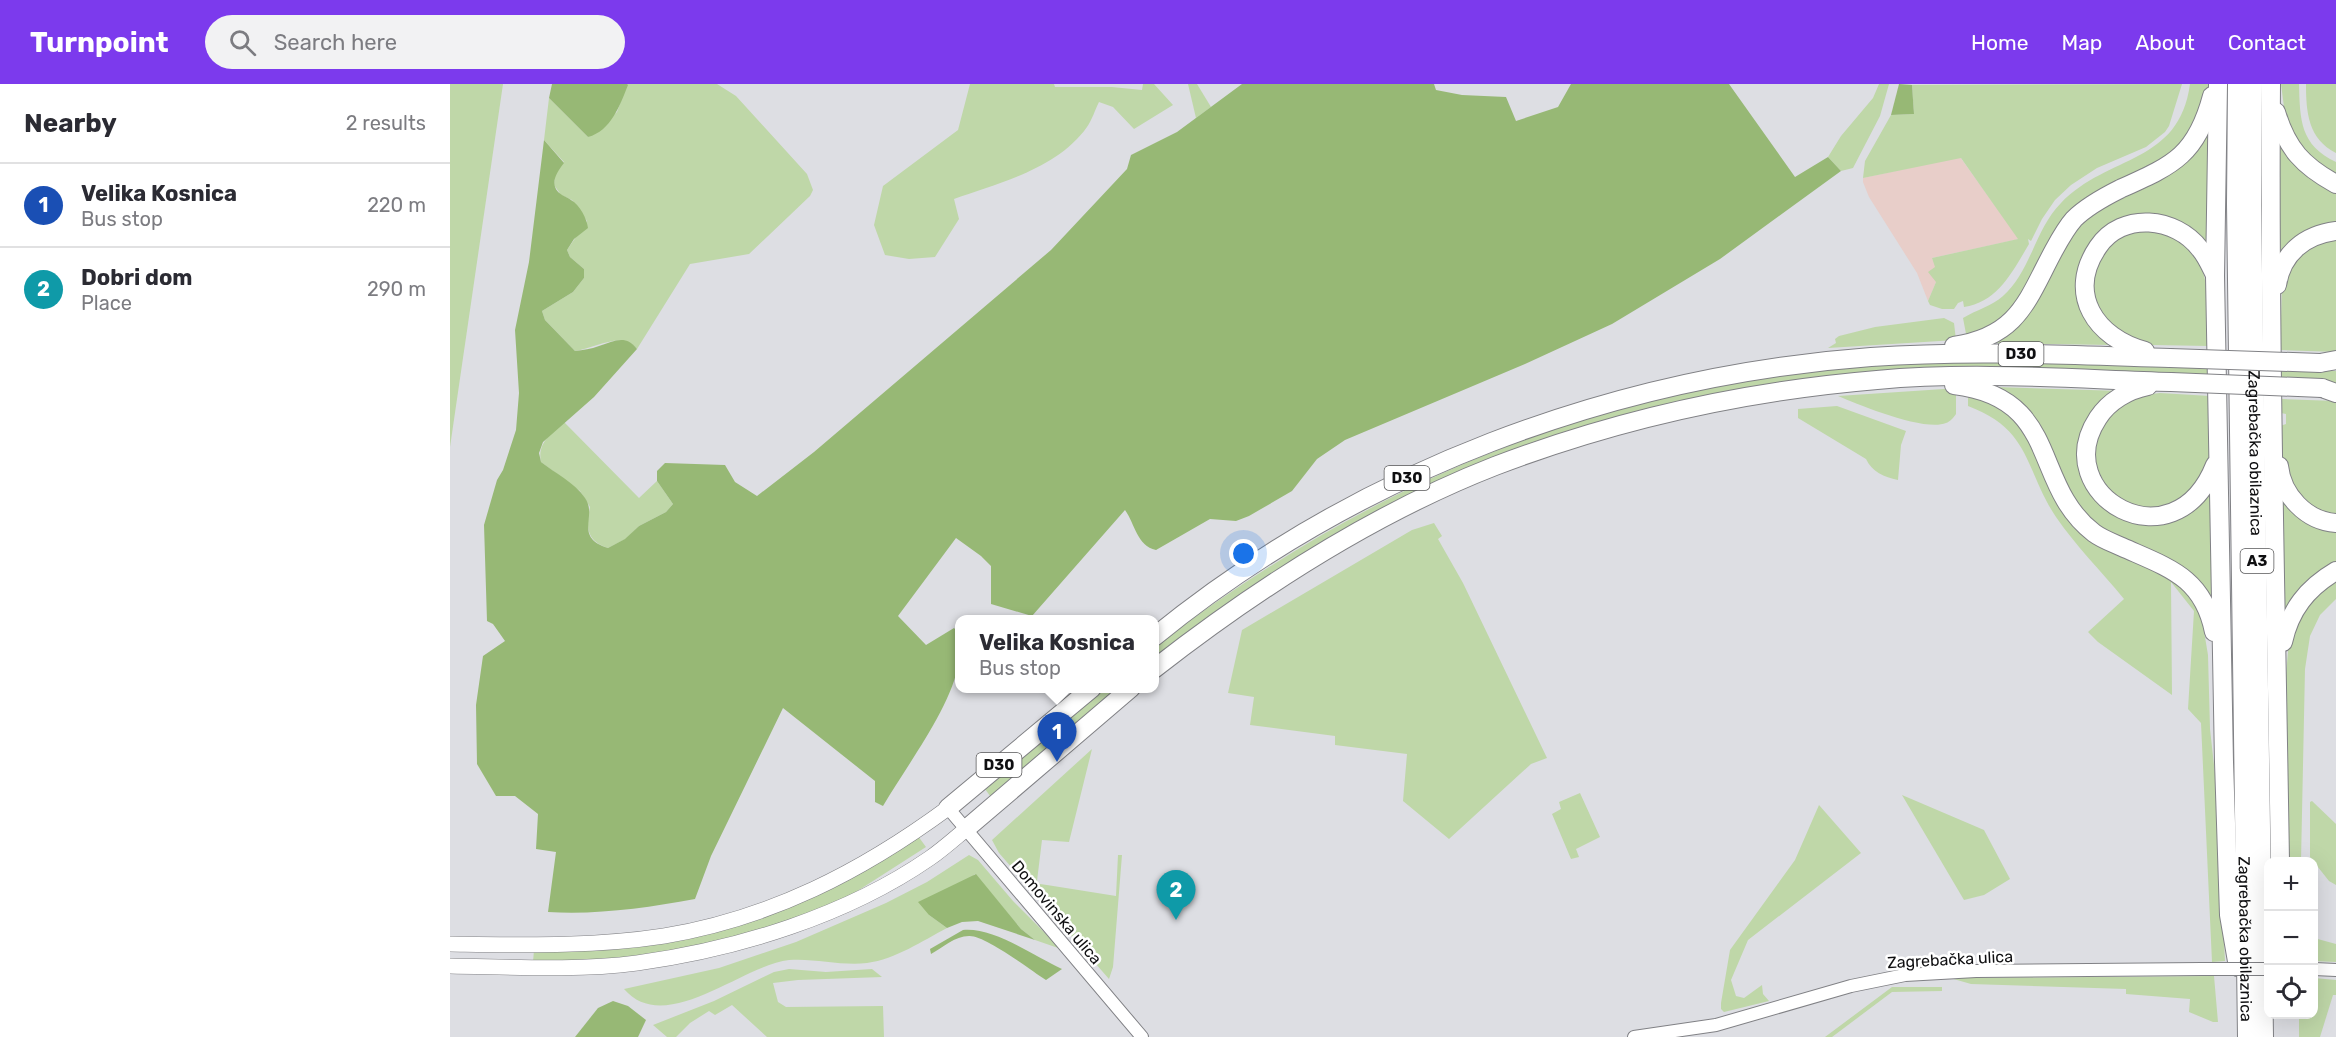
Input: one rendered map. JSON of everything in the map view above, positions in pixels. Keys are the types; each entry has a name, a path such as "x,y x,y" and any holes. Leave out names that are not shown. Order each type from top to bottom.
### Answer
{"highway":[{"path":"2216,84 2215,276 2229,915 2240,973 2239,999 2247,1018"},
{"path":"1873,357 1889,349 1950,347 1971,343 2006,326 2020,313 2033,294 2064,233 2074,219 2105,196 2155,173 2187,151 2205,120 2216,84"},
{"name":"Zagrebačka obilaznica","path":"2237,84 2236,204 2247,1037"},
{"name":"Zagrebačka obilaznica","path":"2253,84 2252,205 2264,1037"},
{"path":"2271,90 2281,129 2288,143 2310,168 2336,184"},
{"path":"2271,90 2272,430 2280,857"},
{"path":"2170,358 2126,346 2105,332 2094,317 2087,302 2085,277 2099,245 2118,230 2142,222 2168,224 2194,242 2215,276"},
{"path":"2271,331 2276,322 2278,281 2282,266 2290,253 2300,243 2311,237 2336,231"},
{"name":"D30","path":"1159,634 1241,573 1331,518 1407,478 1556,418 1690,382 1763,369 1873,357 1973,353 2331,362"},
{"name":"D30","path":"1159,666 1211,625 1352,535 1424,498 1495,466 1674,411 1785,391 1879,380 1982,376 2331,390"},
{"path":"1879,380 1893,387 1949,384 1970,387 1989,393 2012,407 2034,432 2060,492 2076,514 2094,533 2163,564 2192,584 2208,607 2217,643 2222,651"},
{"path":"2171,382 2136,388 2109,404 2101,413 2088,437 2086,452 2090,476 2096,487 2105,497 2127,512 2151,517 2169,514 2182,509 2208,482 2218,458"},
{"path":"2272,430 2276,439 2279,472 2289,494 2306,513 2318,519 2336,523"},
{"path":"2278,661 2288,622 2295,609 2313,587 2336,571"},
{"name":"D30","path":"948,808 1086,693"},
{"name":"D30","path":"966,829 1125,693"},
{"path":"2274,1037 2276,1019"}],"main road":[{"path":"450,944 543,946 593,944 664,936 718,923 775,905 827,884 899,843 948,808"},
{"path":"450,966 543,968 636,963 735,943 797,924 853,901 898,878 930,858 966,829"}],"street":[{"name":"Domovinska ulica","path":"948,808 1142,1037"},
{"name":"Zagrebačka ulica","path":"1634,1037 1716,1025 1851,986 1905,975 1976,971 2264,969"},
{"path":"2318,969 2336,970"}],"shaded area":[{"path":"1960,157 2019,239 1932,258 1936,267 1936,282 1928,301 1917,273 1869,197 1863,178"}],"green space":[{"path":"450,84 503,84 450,447"},
{"path":"552,84 628,85 609,123 596,134 588,137 549,98"},
{"path":"627,84 717,84 736,96 807,174 813,190 810,196 749,254 690,264 637,349 631,344 617,340 575,351 545,320 542,311 573,292 584,278 584,269 570,257 567,250 587,221 572,200 561,195 554,185 555,173 564,162 544,140 549,98 588,137 617,112"},
{"path":"970,84 1054,84 1055,87 1112,87 1142,90 1143,84 1154,84 1173,105 1134,129 1113,107 1099,102 1087,127 1060,154 1026,173 954,199 959,219 935,257 909,259 885,255 874,225 883,186 958,130"},
{"path":"1188,84 1197,84 1211,107 1196,118"},
{"path":"1242,84 1434,84 1436,90 1462,95 1506,97 1516,121 1558,107 1571,84 1729,84 1795,177 1828,157 1841,171 1720,259 1612,324 1525,364 1345,440 1317,459 1292,491 1249,516 1236,521 1210,519 1156,550 1140,539 1125,510 1033,615 991,604 991,566 956,538 898,616 926,645 955,629 955,676 938,717 883,806 875,802 875,781 783,708 711,856 695,899 622,910 548,912 556,852 536,849 538,814 515,796 496,796 477,764 476,705 483,656 505,641 493,624 487,621 484,525 497,480 503,470 516,430 519,393 515,330 529,262 544,140 564,163 556,175 555,188 577,205 585,217 588,228 574,239 567,250 570,257 584,269 584,278 573,292 542,311 545,320 575,351 619,340 633,344 637,349 594,397 543,442 539,453 541,462 570,483 585,498 588,505 588,526 591,538 608,548 625,539 639,526 666,512 673,504 657,481 657,471 665,463 725,465 735,482 757,496 814,452 1051,250 1127,169 1131,155 1177,132"},
{"path":"1879,84 1889,84 1880,116 1853,168 1841,171 1828,157 1841,136 1873,98"},
{"path":"1899,84 1912,85 1914,114 1891,115"},
{"path":"2182,84 2165,132 2146,147 2097,168 2071,185 2055,200 2031,241 2028,239 2029,244 2017,265 1995,292 1976,304 1964,307 1963,301 1958,303 1954,309 1942,309 1930,305 1928,301 1936,282 1928,272 1935,267 1932,258 2018,239 1961,158 1863,178 1865,161 1891,115 1914,114 1912,85"},
{"path":"2190,84 2209,84 2207,101 2185,147 2092,201 2018,310 1967,339 1963,318 1999,299 2012,286 2052,213 2080,187 2139,156 2172,130 2183,110"},
{"path":"2281,84 2299,84 2304,130 2315,148 2336,162 2336,177 2303,152 2285,115"},
{"path":"2306,84 2336,84 2336,153 2320,140 2310,124"},
{"path":"2211,130 2211,255 2149,217 2084,265 2112,345 1989,343 2013,330 2031,312 2071,237 2089,215"},
{"path":"2279,135 2336,190 2336,226 2279,259"},
{"path":"2140,229 2164,231 2181,239 2194,251 2202,267 2206,285 2209,346 2152,345 2136,341 2110,328 2094,301 2093,272 2108,246 2122,235"},
{"path":"2336,236 2336,352 2280,350 2282,287 2300,252"},
{"path":"1944,318 1954,323 1956,340 1828,348 1836,343 1835,339 1839,336 1875,327"},
{"path":"1954,360 2210,367 2210,376 1789,383 1466,473 1159,661 1159,644 1265,569 1382,502 1442,473 1567,425 1672,395 1776,374 1869,364"},
{"path":"2280,370 2336,371 2336,383 2281,379"},
{"path":"1996,387 2122,391 2114,395 2084,467 2147,521 2213,482 2215,609 2128,544 2086,518"},
{"path":"1956,390 1956,414 1947,422 1936,425 1908,421 1838,396"},
{"path":"1968,391 2018,419 2070,516 2182,584 2207,620 2204,631 2208,655 2210,729 2215,774 2225,961 2212,962 2201,723 2188,709 2194,611 2171,582 2172,695 2098,642 2088,632 2124,599 2056,517 2016,439 1989,416 1968,406"},
{"path":"2160,393 2210,396 2209,456 2206,471 2182,501 2141,510 2112,495 2095,466 2097,432 2115,407 2143,395"},
{"path":"2281,399 2336,401 2336,518 2299,500 2282,458 2280,426 2286,424 2286,414 2281,413"},
{"path":"1837,406 1906,431 1901,445 1898,480 1879,473 1866,459 1798,418 1798,409"},
{"path":"564,422 639,498 657,481 673,504 666,512 639,526 626,539 608,548 595,541 588,527 590,507 580,491 541,462 543,444"},
{"path":"2281,501 2287,501 2336,529 2336,566 2285,616"},
{"path":"1434,523 1442,536 1438,539 1463,583 1547,758 1531,764 1449,839 1403,801 1407,754 1335,745 1335,736 1250,725 1254,697 1228,693 1242,630 1412,530"},
{"path":"2336,579 2336,599 2320,615 2310,636 2305,669 2301,857 2285,857 2286,675 2289,640 2312,597"},
{"path":"1096,693 1118,693 993,800 985,789"},
{"path":"1092,749 1069,842 1042,840 1037,881 1040,884 1116,896 1118,855 1122,855 1113,967 1109,979 999,853 992,840"},
{"path":"1580,793 1600,837 1576,849 1579,857 1571,859 1552,814 1561,809 1559,802"},
{"path":"1902,795 1984,830 2010,879 1984,895 1964,900"},
{"path":"2312,801 2336,824 2336,885 2329,881 2318,867 2318,857 2310,857 2310,802"},
{"path":"1819,805 1861,853 1748,940 1731,980 1736,996 1744,998 1762,985 1763,994 1769,1001 1724,1012 1721,1009 1721,1003 1730,950 1795,860"},
{"path":"918,836 926,847 848,897 816,912 717,943 647,957 533,962 534,950 687,936"},
{"path":"969,855 978,860 1013,901 1061,949 1035,940 1021,929 975,874 929,915 947,928 888,958 857,964 789,960 749,973 682,1002 660,1005 641,1002 624,989 719,968 796,942 886,903 927,882"},
{"path":"976,874 1021,929 1035,940 978,921 962,922 947,928 929,915 918,902"},
{"path":"963,930 975,930 1001,938 1062,969 1046,980 986,941 969,936 954,940 931,954 930,949"},
{"path":"2318,939 2336,944 2336,962 2318,961"},
{"path":"789,969 826,972 872,969 882,977 773,983 778,1002 786,1007 883,1006 884,1037 767,1037 732,1005 715,1015 709,1011 690,1023 676,1037 667,1037 653,1025 714,1001 774,972"},
{"path":"2214,976 2218,1022 2189,1012 2190,999 2126,994 2126,989 1971,984 1950,978"},
{"path":"2318,978 2336,980 2336,995 2333,995 2320,1037 2299,1037 2299,1019 2318,1019"},
{"path":"1892,987 1942,987 1942,991 1892,992 1832,1037 1825,1037"},
{"path":"613,1001 628,1006 646,1020 638,1037 575,1037 598,1008"}],"place":[{"name":"Velika Kosnica","path":"1057,762"},
{"name":"Dobri dom","path":"1176,920"}]}
